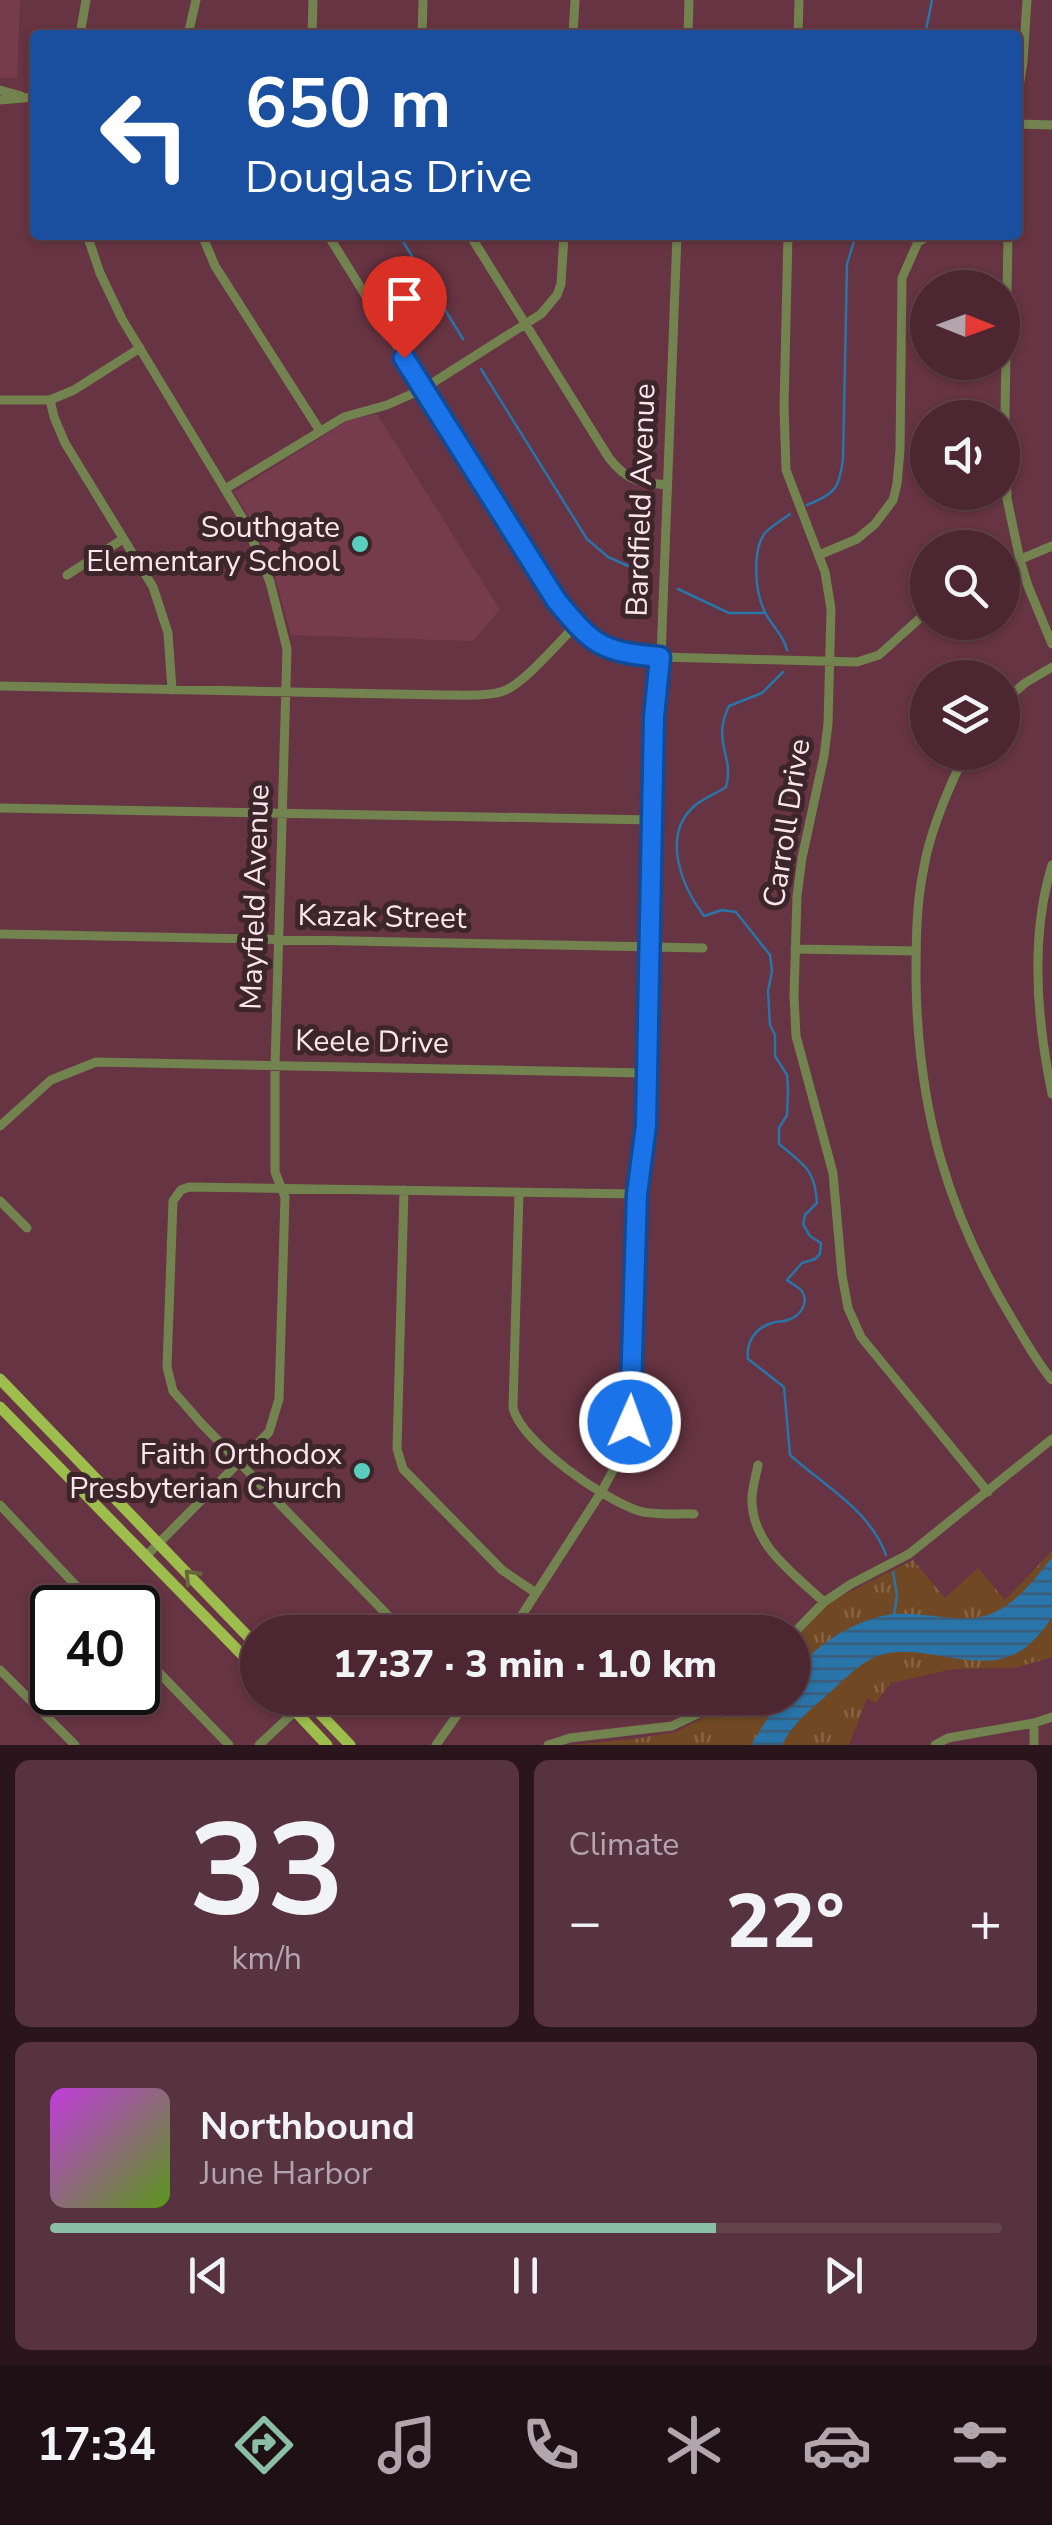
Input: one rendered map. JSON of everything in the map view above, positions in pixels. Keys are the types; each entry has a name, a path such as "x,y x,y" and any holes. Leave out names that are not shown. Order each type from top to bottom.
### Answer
{"main road":[{"path":"0,1379 240,1628"},
{"path":"0,1406 240,1653"},
{"path":"300,1715 327,1745"},
{"path":"322,1715 350,1745"}],"street":[{"path":"81,30 86,0"},
{"path":"189,30 196,0"},
{"path":"312,30 313,0"},
{"path":"422,30 423,0"},
{"path":"573,30 575,0"},
{"path":"687,30 689,0"},
{"path":"798,30 799,0"},
{"path":"1022,38 1027,0"},
{"path":"0,90 23,97"},
{"path":"0,100 30,97"},
{"path":"1022,124 1052,125"},
{"name":"Mayfield Avenue","path":"89,240 113,302 246,524 260,553 287,648 276,1066 276,1172 285,1196 278,1408 269,1432 146,1556"},
{"path":"204,240 215,266 320,431"},
{"path":"331,240 556,600 599,645 634,655 660,657 857,662 879,655 910,627"},
{"path":"473,240 608,458 621,474 639,482 666,485"},
{"path":"225,490 344,417 387,405 422,389 540,314 557,296 564,240"},
{"name":"Bardfield Avenue","path":"521,1615 602,1491 630,1422 637,1194 646,1126 654,717 660,657 677,240"},
{"name":"Carroll Drive","path":"788,240 784,458 829,589 830,662 824,756 797,896 796,1036 833,1173 848,1308 861,1337 988,1492"},
{"path":"819,555 857,539 875,524 893,500 900,450 902,278 921,240"},
{"path":"1008,240 1005,470 1014,530"},
{"path":"0,400 50,400 74,390 140,348"},
{"path":"50,400 65,443 153,587 164,615 171,652 172,690"},
{"path":"67,576 123,540"},
{"path":"1052,546 1020,560 1052,644"},
{"path":"0,686 443,696 506,690 576,625"},
{"path":"1020,688 1052,667"},
{"path":"957,770 924,863 916,951 917,1022 928,1116 978,1260 1052,1380"},
{"path":"0,808 652,820"},
{"path":"1052,864 1041,920 1040,952 1044,1051 1052,1094"},
{"name":"Kazak Street","path":"0,934 702,948"},
{"path":"795,949 916,951"},
{"name":"Keele Drive","path":"0,1126 51,1080 96,1062 645,1073"},
{"path":"388,1615 173,1390 168,1378 173,1201 181,1190 189,1187 637,1194"},
{"path":"404,1190 396,1449 403,1469 502,1570 536,1593"},
{"path":"520,1192 513,1408 516,1420 567,1470 626,1506 643,1512 694,1514"},
{"path":"0,1201 27,1228"},
{"path":"810,1616 851,1584 909,1554 1052,1439"},
{"path":"758,1465 752,1497 758,1532 767,1549 824,1602"},
{"path":"0,1505 75,1585"},
{"path":"0,1670 74,1745"},
{"path":"160,1674 229,1745"},
{"path":"259,1745 291,1715"},
{"path":"436,1745 457,1715"},
{"path":"548,1745 570,1738 672,1726 696,1715"},
{"path":"935,1745 948,1738 1034,1723 1052,1716"},
{"path":"1034,1723 1034,1745"}],"shaded area":[{"path":"0,0 20,0 17,78 0,78"},
{"name":"Southgate Elementary School","path":"377,414 500,610 473,641 291,635 271,563 234,492 349,420"}],"green space":[{"path":"1052,1551 1052,1657 1015,1668 953,1669 891,1683 876,1703 867,1698 849,1745 570,1745 676,1732 708,1715 810,1715 810,1623 826,1604 913,1560 945,1598 978,1568 1005,1600"}],"water":[{"path":"1052,1558 1052,1617 1019,1652 980,1661 912,1652 877,1656 857,1668 810,1709 810,1656 845,1630 893,1614 964,1618 987,1615 1019,1596"},
{"path":"770,1715 804,1715 782,1745 751,1745"}],"waterway":[{"path":"926,30 932,0"},
{"path":"402,240 463,339"},
{"path":"807,505 834,489 843,459 847,264 854,240"},
{"path":"481,369 587,539 608,557 649,575"},
{"path":"787,650 761,602 756,571 765,533 790,514"},
{"path":"678,589 729,613 764,613"},
{"path":"783,672 762,693 729,706 722,730 728,766 726,787 692,808 678,833 677,848 683,877 704,916 722,910 736,912 770,955 770,1025 775,1035 775,1056 787,1075 788,1089 787,1115 779,1128 779,1144 807,1169 816,1192 817,1203 805,1215 803,1224 810,1236 821,1243 820,1254 802,1263 787,1280 803,1294 803,1308 793,1318 766,1325 756,1332 748,1359 784,1387 790,1455 858,1512 886,1555"},
{"path":"893,1572 897,1595 894,1615"}],"place":[{"name":"Southgate Elementary School","path":"360,544"},
{"name":"Faith Orthodox Presbyterian Church","path":"362,1471"}],"route":[{"path":"404,358 556,600 576,625 599,645 634,655 660,657 654,717 646,1126 637,1194 630,1422"}]}
